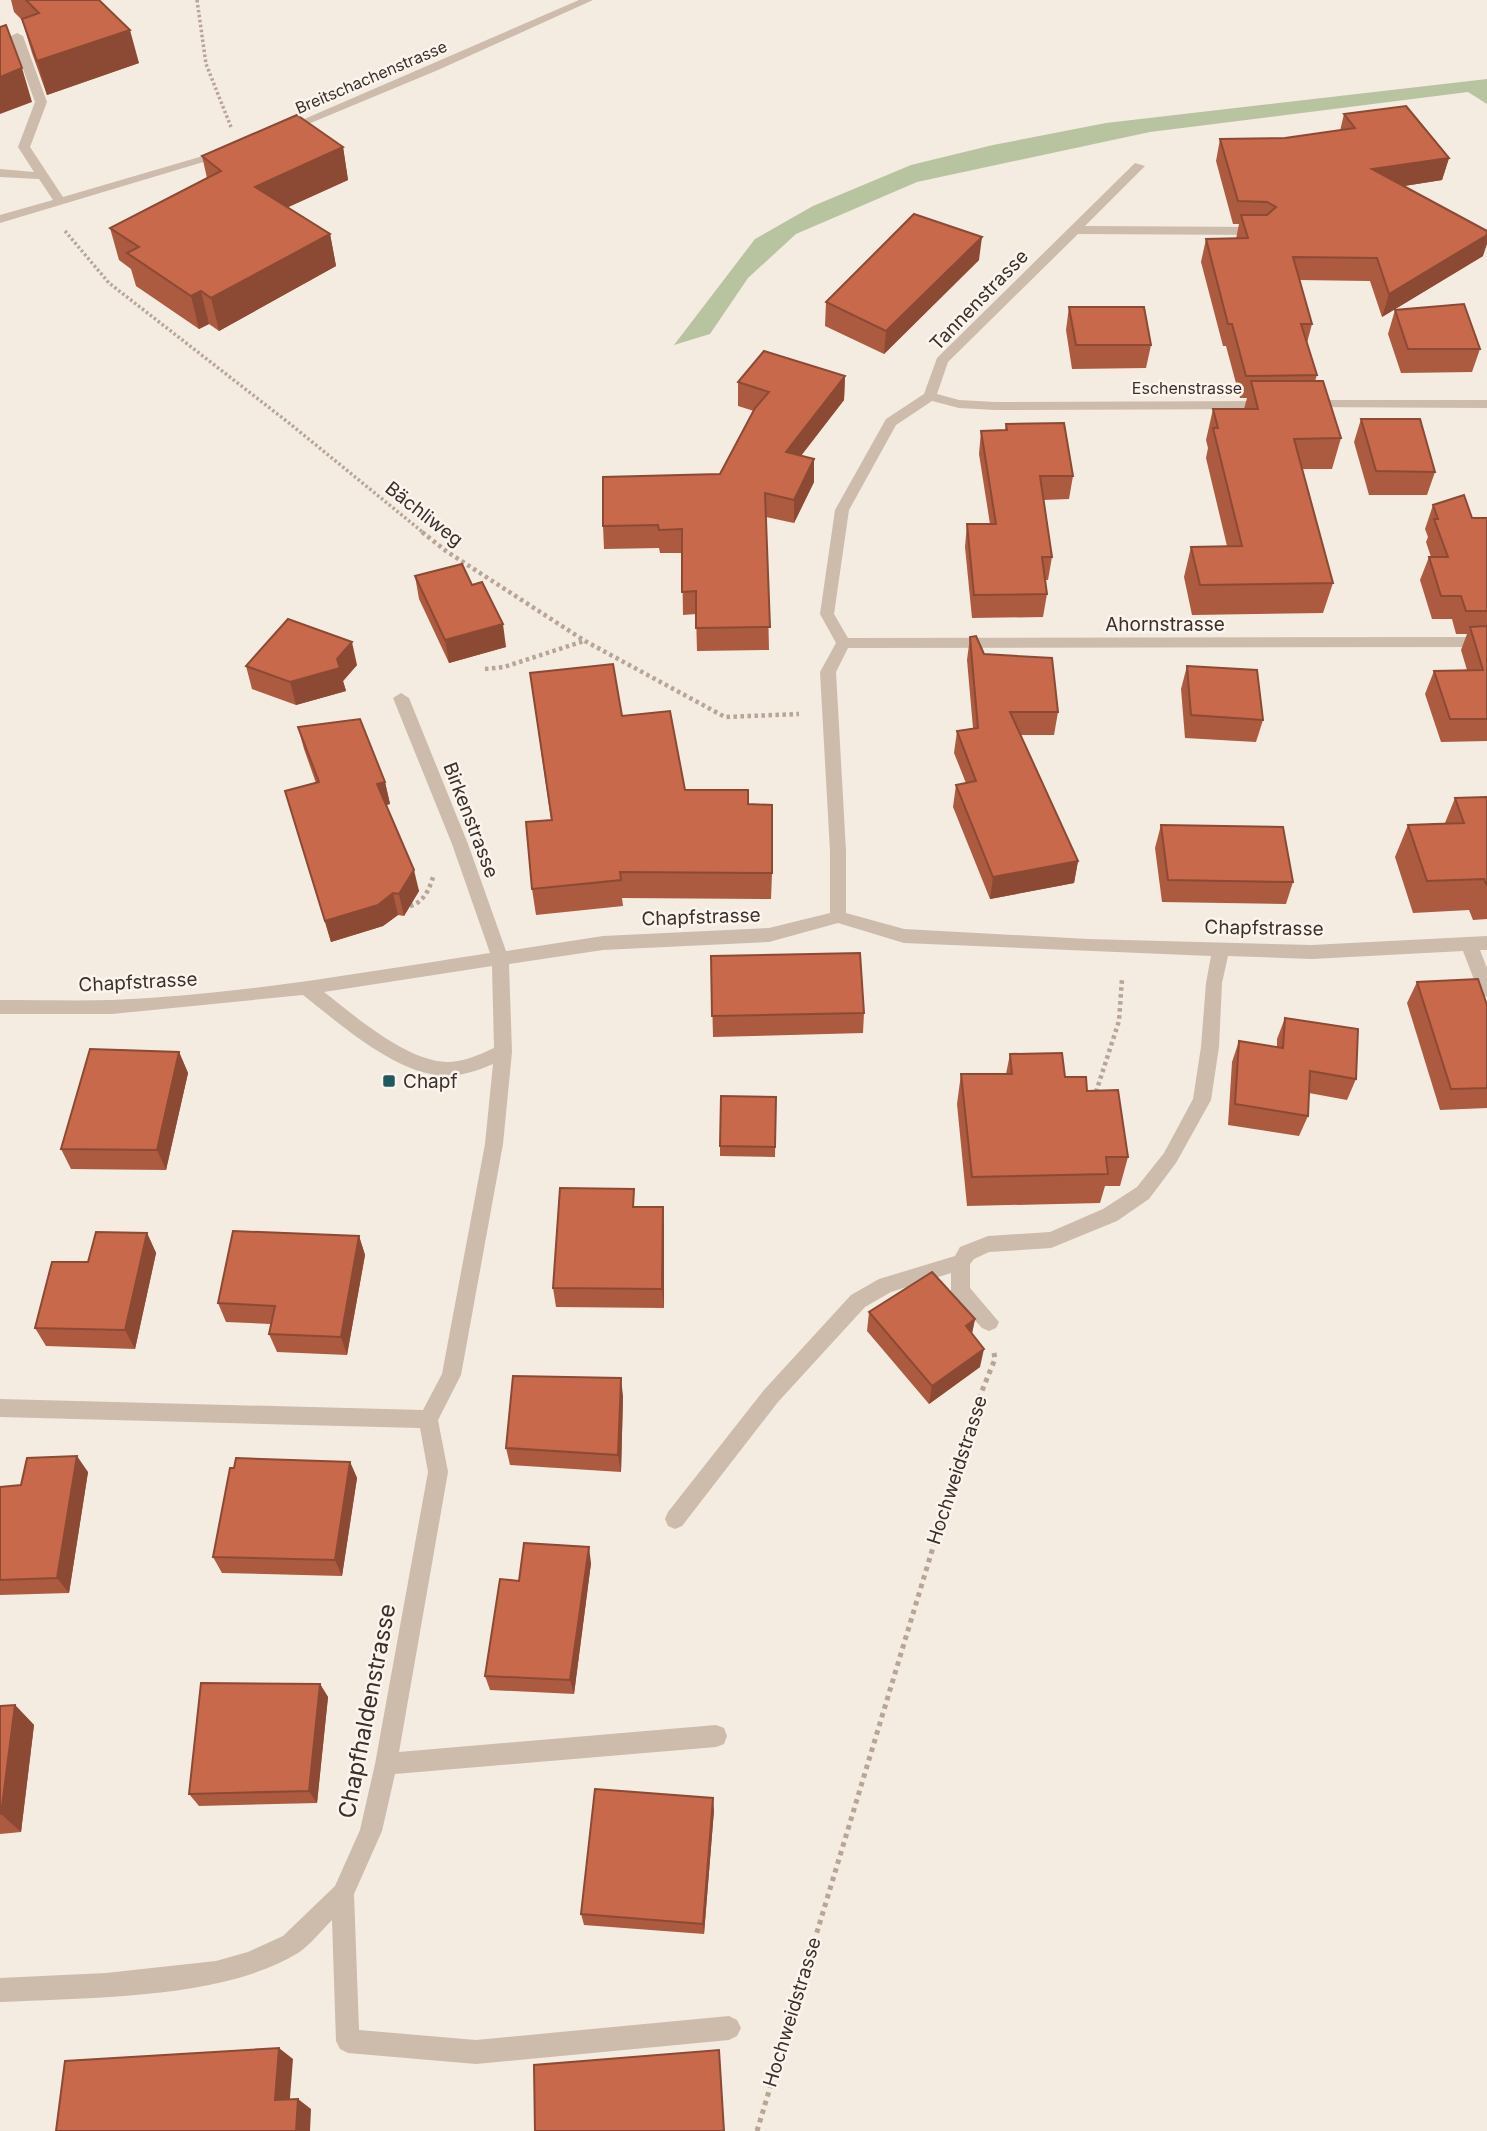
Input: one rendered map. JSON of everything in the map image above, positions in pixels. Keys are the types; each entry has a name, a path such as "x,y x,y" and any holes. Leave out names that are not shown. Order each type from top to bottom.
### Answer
{"street":[{"name":"Breitschachenstrasse","path":"276,134 588,0"},
{"path":"17,36 41,102 24,147 60,202"},
{"path":"0,219 240,149"},
{"name":"Tannenstrasse","path":"930,396 942,361 1139,166"},
{"path":"0,173 44,176"},
{"path":"1075,230 1262,231"},
{"path":"838,917 838,851 828,672 843,643 827,614 832,564 842,510 873,450 891,422 930,396"},
{"name":"Eschenstrasse","path":"930,396 959,404 995,406 1487,404"},
{"name":"Ahornstrasse","path":"843,643 1487,642"},
{"name":"Birkenstrasse","path":"401,698 460,844 500,957"},
{"name":"Chapfstrasse","path":"0,1007 112,1007 306,988 500,957 636,940 768,935 838,917 904,936 1125,946 1312,952 1487,943"},
{"path":"1469,944 1487,989"},
{"path":"989,1322 960,1291 961,1262 967,1253 988,1244 1051,1240 1110,1215 1143,1193 1170,1158 1202,1100 1210,1047 1214,984 1221,948"},
{"path":"0,1408 428,1419 451,1375 494,1144 503,1052 500,957"},
{"path":"306,988 416,1064 448,1069 480,1062 503,1052"},
{"path":"675,1519 771,1396 858,1301 897,1281 961,1262"},
{"name":"Chapfhaldenstrasse","path":"0,1990 106,1985 216,1973 250,1963 291,1944 343,1894 371,1831 386,1764 438,1472 428,1419"},
{"path":"386,1764 716,1736"},
{"path":"343,1894 348,2041 475,2052 729,2028"}],"path":[{"path":"197,0 206,64 240,149"},
{"name":"Bächliweg","path":"61,225 109,283 446,551 585,641 725,717 831,713"},
{"path":"485,669 504,667 528,657 537,657 585,641"},
{"path":"410,906 418,904 432,884"},
{"path":"1096,1092 1119,1021 1125,946"},
{"name":"Hochweidstrasse","path":"757,2131 975,1408 995,1359 989,1322"}],"green space":[{"path":"1487,79 1487,104 1468,92 1150,132 917,182 796,234 748,278 710,334 674,345 755,239 813,206 911,165 993,145 1106,123"}],"building":[{"path":"26,0 99,0 130,30 37,61 22,19 39,13"},
{"path":"6,25 22,68 0,77 0,27"},
{"path":"1406,106 1449,158 1372,169 1487,231 1487,235 1389,294 1377,258 1293,257 1312,324 1301,324 1317,375 1246,376 1232,324 1228,324 1206,239 1248,238 1241,215 1267,215 1276,207 1267,202 1238,201 1220,139 1285,138 1355,128 1344,114"},
{"path":"297,115 343,147 255,187 330,234 211,298 201,291 191,296 127,253 139,247 110,228 221,171 202,156"},
{"path":"914,214 982,237 886,331 826,302"},
{"path":"1464,304 1480,349 1408,349 1395,310"},
{"path":"1069,307 1144,307 1151,345 1076,345"},
{"path":"764,351 845,376 786,452 814,459 794,500 765,493 770,627 696,628 696,591 682,592 682,529 659,530 658,525 603,526 603,477 720,474 755,408 769,392 738,382"},
{"path":"1251,381 1323,381 1341,438 1294,439 1333,583 1200,585 1191,547 1242,546 1213,428 1218,428 1213,409 1258,409"},
{"path":"1361,419 1420,419 1435,472 1376,471"},
{"path":"1064,423 1073,476 1040,476 1052,557 1042,557 1047,594 974,595 967,524 996,524 981,431 1007,430 1006,424"},
{"path":"1464,495 1472,518 1487,518 1487,611 1466,611 1461,596 1441,596 1429,557 1448,557 1434,519 1438,519 1433,505"},
{"path":"462,564 472,585 482,582 503,624 445,640 415,576"},
{"path":"288,619 352,642 337,659 340,668 290,682 246,666"},
{"path":"1487,626 1487,719 1450,719 1434,671 1483,670 1470,627"},
{"path":"976,636 984,654 1052,658 1058,712 1010,712 1078,861 993,877 956,785 976,781 957,731 978,728 970,637"},
{"path":"613,664 622,716 670,711 685,790 748,790 748,804 772,805 772,873 620,872 621,880 532,889 526,822 552,820 530,673"},
{"path":"1187,666 1257,670 1263,720 1191,715"},
{"path":"360,719 385,782 377,784 414,870 399,894 393,893 378,905 325,921 285,791 319,782 298,727"},
{"path":"1487,797 1487,886 1484,879 1427,881 1408,825 1464,823 1455,798"},
{"path":"1161,825 1283,827 1293,882 1168,880"},
{"path":"860,953 864,1013 712,1016 711,956"},
{"path":"1478,979 1487,1005 1487,1088 1451,1089 1417,982"},
{"path":"1285,1018 1358,1029 1356,1079 1310,1071 1308,1116 1235,1104 1239,1041 1283,1048"},
{"path":"90,1049 179,1052 157,1150 61,1149"},
{"path":"1062,1053 1065,1077 1086,1077 1087,1091 1118,1090 1128,1157 1106,1157 1108,1174 972,1177 961,1074 1012,1074 1010,1054"},
{"path":"721,1096 776,1097 775,1147 720,1146"},
{"path":"560,1188 634,1189 633,1207 663,1207 662,1289 553,1288"},
{"path":"233,1231 359,1236 341,1337 269,1334 275,1306 218,1303"},
{"path":"96,1232 147,1233 125,1330 35,1328 52,1262 88,1262"},
{"path":"932,1272 975,1319 966,1326 984,1349 932,1386 869,1312"},
{"path":"513,1376 621,1378 618,1455 506,1448"},
{"path":"77,1456 57,1578 0,1580 0,1487 21,1485 27,1458"},
{"path":"236,1458 350,1462 335,1560 213,1557 230,1468 234,1468"},
{"path":"524,1543 589,1547 570,1680 485,1676 500,1579 519,1581"},
{"path":"201,1683 320,1684 309,1791 189,1794"},
{"path":"15,1705 1,1814 0,1814 0,1706"},
{"path":"595,1789 713,1798 703,1924 581,1914"},
{"path":"279,2048 275,2100 298,2099 296,2131 56,2131 65,2061"},
{"path":"719,2050 724,2131 535,2131 534,2065"}],"place":[{"name":"Chapf","path":"389,1081"}]}
